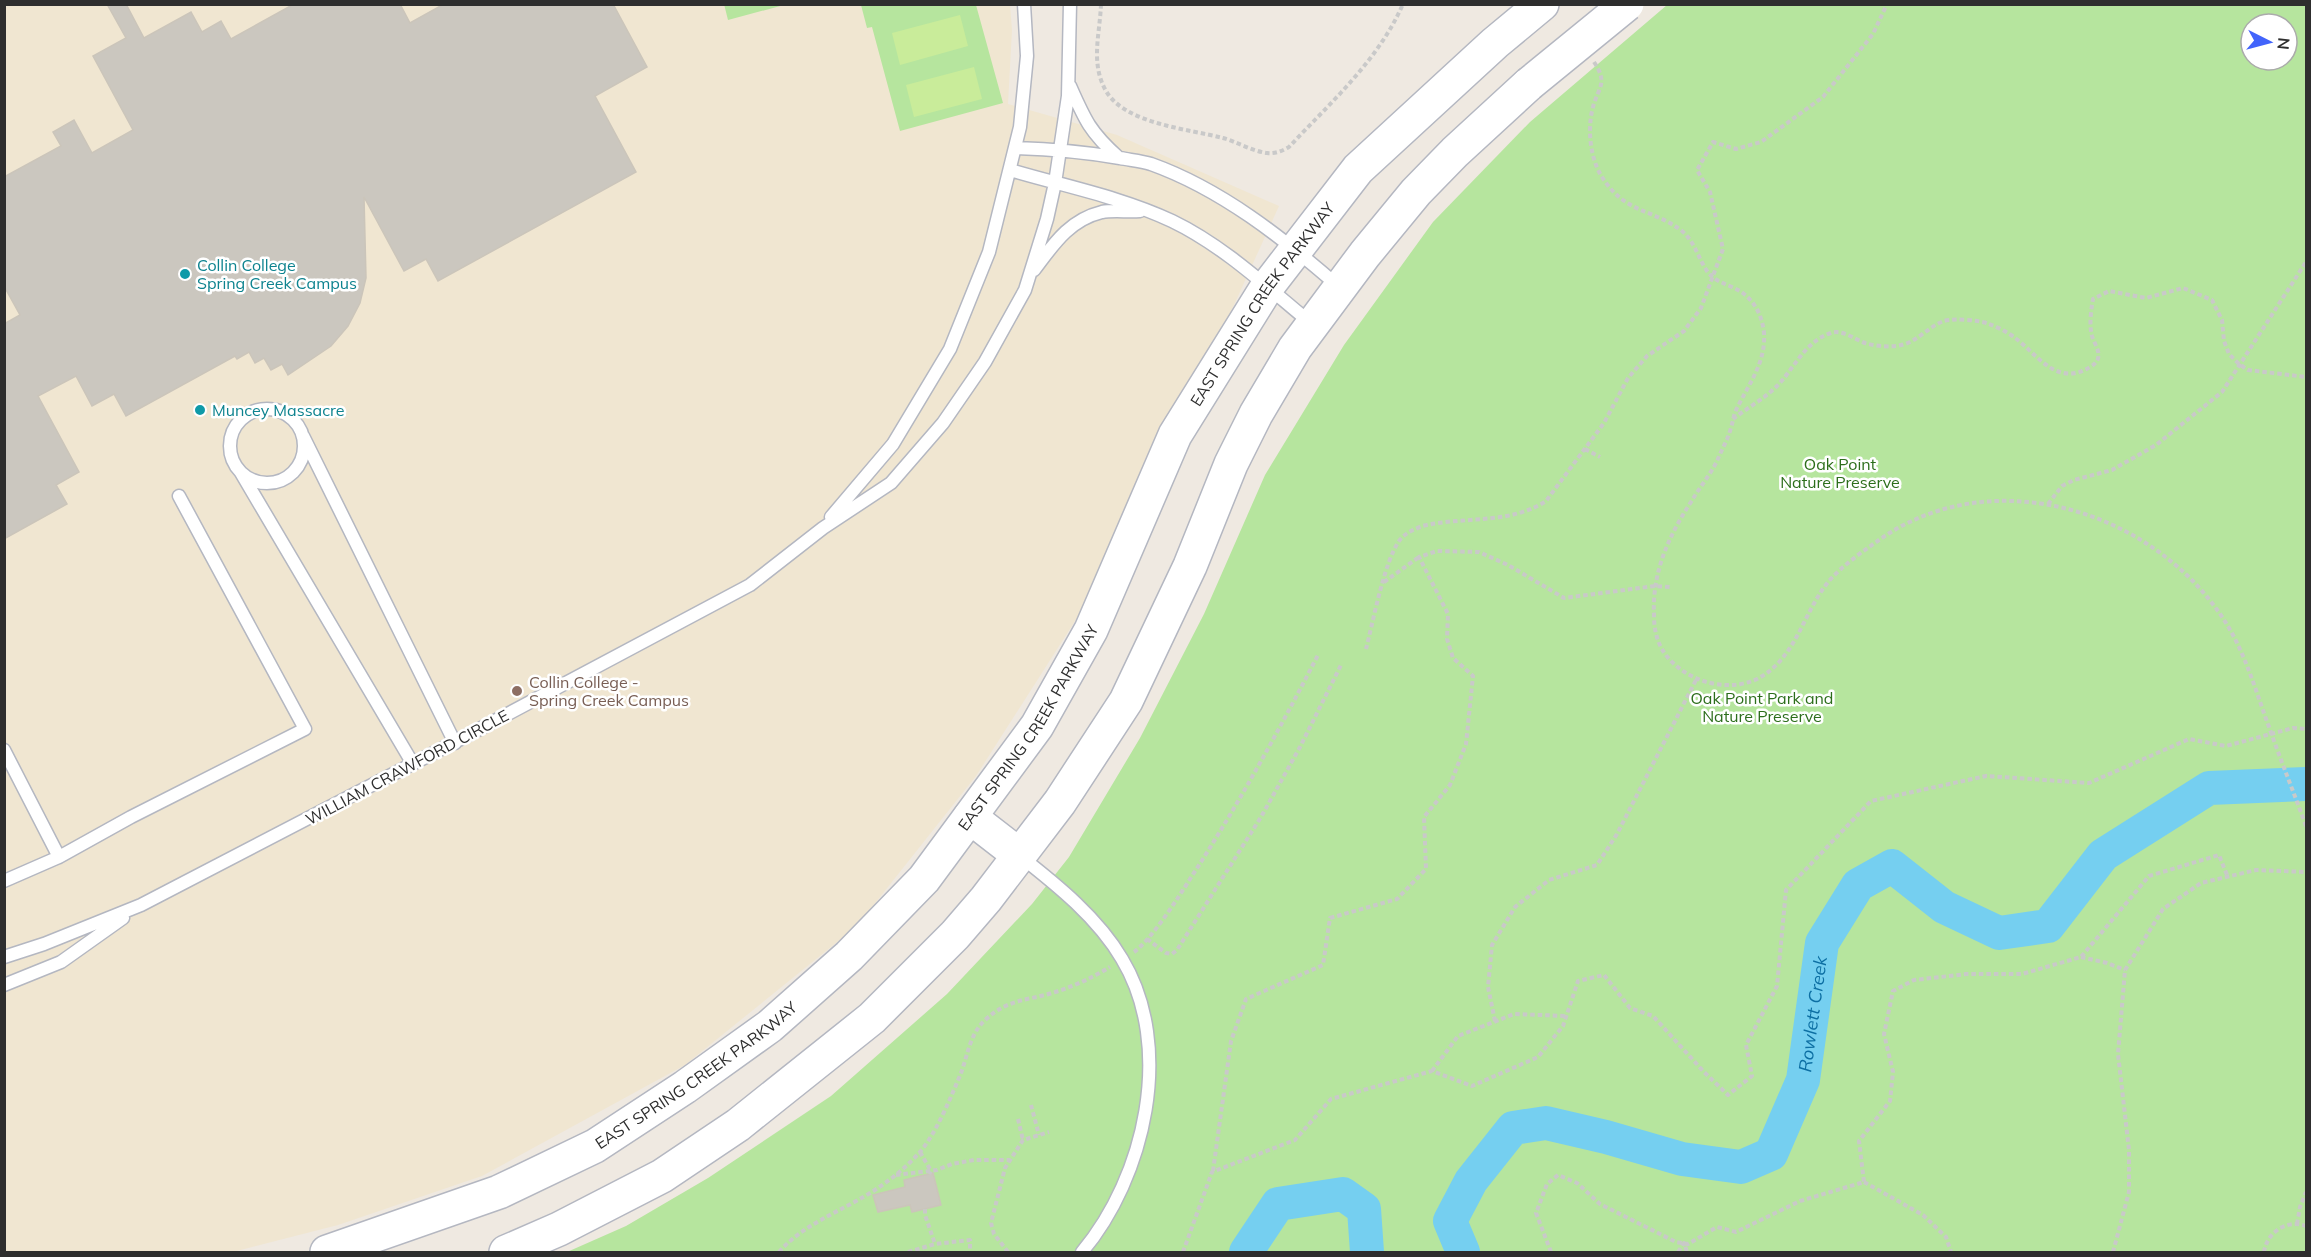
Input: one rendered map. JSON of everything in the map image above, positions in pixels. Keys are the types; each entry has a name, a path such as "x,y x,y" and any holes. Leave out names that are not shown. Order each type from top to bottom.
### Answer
{"main road":[{"name":"EAST SPRING CREEK PARKWAY","path":"327,1252 499,1192 594,1146 685,1087 770,1026 849,956 924,879 1041,719 1091,630 1175,435 1267,287 1295,248 1359,169 1495,43 1542,4"},
{"path":"506,1252 559,1229 662,1176 738,1125 872,1017 947,944 986,898 1060,802 1126,701 1190,566 1231,464 1256,414 1294,348 1365,254 1416,192 1528,84 1627,4"},
{"path":"970,817 1019,855"}],"lane":[{"name":"WILLIAM CRAWFORD CIRCLE","path":"822,528 893,444 950,350 989,252 1020,128 1027,56 1024,4"},
{"name":"WILLIAM CRAWFORD CIRCLE","path":"4,957 44,944 141,905 454,743 750,585 822,528 891,483 943,423 985,362 1025,290 1047,219 1055,183 1068,82 1071,4"},
{"path":"1068,82 1087,123 1097,138 1120,158"},
{"path":"1015,148 1060,149 1150,164 1196,184 1239,210 1295,248 1340,288"},
{"path":"1010,170 1122,201 1173,221 1212,245 1313,324"},
{"path":"1029,276 1060,237 1076,222 1102,212 1147,211"},
{"path":"413,764 231,452 231,439 235,427 254,411 266,409 284,413 299,426 454,743"},
{"path":"240,471 252,480 264,483 286,478 302,460 303,436"},
{"path":"4,881 60,857 131,817 305,729 179,496"},
{"path":"4,750 60,857"},
{"path":"1019,855 1080,908 1113,946 1135,984 1149,1033 1150,1056 1146,1118 1122,1185 1106,1218 1082,1252"},
{"name":"WILLIAM CRAWFORD CIRCLE","path":"4,985 61,962 141,905"}],"path":[{"path":"1101,4 1097,65 1102,84 1113,101 1130,112 1155,122 1267,153 1282,151 1289,147 1353,79 1382,42 1403,4"},
{"path":"1366,649 1393,551 1400,539 1410,531 1435,523 1500,518 1533,509 1546,501 1604,423 1632,374 1647,357 1673,340 1694,319 1714,279 1723,249 1710,192 1697,170 1713,142 1736,149 1761,142 1823,97 1873,34 1887,4"},
{"path":"1596,64 1602,74 1602,82 1593,108 1590,128 1593,152 1601,175 1624,201 1674,226 1688,237 1708,273 1714,279 1734,288 1750,299 1757,309 1764,331 1763,352 1759,365 1732,420 1730,434 1679,521 1663,555 1655,586 1654,620 1661,649 1674,665 1713,684 1732,685 1756,679 1779,663 1828,582 1860,554 1900,526 1935,512 1976,501 2003,499 2048,504 2087,514 2119,528 2170,561 2199,589 2224,621 2242,653 2306,824"},
{"path":"2048,504 2062,486 2074,480 2112,470 2156,445 2222,392 2307,262"},
{"path":"1732,420 1776,387 1814,342 1833,332 1844,333 1865,343 1882,347 1899,346 1916,340 1945,321 1974,321 1989,324 2013,337 2048,368 2065,374 2078,373 2092,366 2098,357 2098,346 2092,337 2090,317 2093,299 2109,291 2146,298 2182,288 2212,300 2222,320 2224,341 2229,354 2239,364 2248,370 2307,376"},
{"path":"1586,449 1600,457"},
{"path":"1384,582 1419,557 1437,551 1479,552 1508,565 1564,598 1671,586"},
{"path":"1183,1252 1212,1172 1231,1041 1246,999 1323,965 1330,918 1397,899 1426,869 1424,817 1450,785 1466,744 1473,676 1453,658 1447,639 1448,614 1419,557"},
{"path":"1147,939 1166,953 1172,954 1177,950 1261,818 1341,665"},
{"path":"1495,1021 1488,987 1492,945 1515,907 1549,880 1597,865 1617,834 1697,678"},
{"path":"1212,1172 1295,1140 1331,1099 1432,1071 1472,1086 1538,1057 1563,1026 1578,981 1604,975 1630,1008 1653,1016 1728,1095 1752,1076 1746,1045 1776,986 1786,890 1871,801 1986,776 2089,783 2189,739 2226,746 2293,729 2307,729"},
{"path":"2081,957 2149,876 2218,855 2227,875"},
{"path":"2114,1252 2129,1192 2128,1150 2118,1054 2125,970 2163,909 2201,883 2227,875 2256,870 2307,872"},
{"path":"1864,1182 1859,1141 1890,1101 1893,1072 1884,1034 1893,991 1914,980 1967,974 2022,974 2081,957 2125,970"},
{"path":"1432,1071 1458,1036 1514,1014 1566,1016"},
{"path":"1031,1105 1039,1135"},
{"path":"1018,1119 1023,1140"},
{"path":"1008,1252 994,1234 991,1223 1005,1168 1023,1140 1049,1132"},
{"path":"920,1152 930,1172"},
{"path":"779,1252 790,1240 810,1226 858,1200 895,1175 930,1172 952,1164 974,1160 1009,1160"},
{"path":"1551,1252 1536,1213 1547,1184 1558,1175 1577,1183 1600,1204 1676,1242 1688,1244 1717,1227 1736,1232 1800,1201 1864,1182 1923,1215 1946,1237 1951,1252"},
{"path":"2297,1224 2300,1207 2307,1192"},
{"path":"926,1209 925,1215 935,1244"},
{"path":"2264,1252 2268,1239 2273,1234 2290,1224 2307,1226"},
{"path":"908,1252 935,1244 970,1240 970,1252"},
{"path":"1678,1252 1684,1243"},
{"path":"1684,1243 1687,1252"}],"shaded area":[{"name":"Collin College - Spring Creek Campus","path":"5,5 1010,5 1012,30 1008,104 1117,135 1279,206 1234,305 1084,607 976,776 857,926 685,1065 482,1176 338,1225 233,1252 5,1252"}],"green space":[{"path":"724,4 784,4 784,5 728,20"},
{"path":"861,5 976,5 1003,103 900,131 872,27 867,28"},
{"name":"Oak Point Park and Nature Preserve","path":"1667,5 2306,5 2306,1252 567,1252 626,1226 708,1178 831,1096 947,994 1032,904 1069,857 1140,738 1204,614 1265,475 1344,345 1433,222 1530,122"},
{"path":"960,15 968,46 900,65 892,33"},
{"path":"974,67 982,99 914,117 906,85"}],"building":[{"name":"Collin College Spring Creek Campus","path":"107,4 126,4 144,38 191,12 202,32 221,21 231,39 294,4 400,4 410,23 444,4 613,4 647,67 595,96 636,172 438,281 426,259 404,271 364,197 366,278 360,303 348,326 331,346 288,375 282,364 271,370 264,358 255,363 249,352 237,359 235,356 126,416 114,394 92,406 76,376 38,396 79,472 56,485 67,504 4,539 4,324 20,315 4,286 4,177 61,146 53,132 74,120 92,153 133,130 93,56 126,38"},
{"path":"933,1173 941,1205 912,1212 910,1205 878,1212 873,1195 905,1187 904,1180"}],"waterway":[{"name":"Rowlett Creek","path":"1463,1252 1450,1221 1471,1181 1513,1128 1546,1123 1606,1137 1682,1159 1741,1167 1771,1154 1803,1080 1822,943 1858,885 1892,866 1944,907 1999,933 2048,926 2103,855 2209,788 2306,784"},
{"name":"Rowlett Creek","path":"1246,1252 1278,1204 1343,1194 1364,1209 1367,1252"}],"place":[{"name":"Collin College Spring Creek Campus","path":"185,274"},
{"name":"Muncey Massacre","path":"200,410"},
{"name":"Collin College - Spring Creek Campus","path":"517,691"}],"park label":[{"name":"Oak Point Nature Preserve","path":"1840,473"}]}
